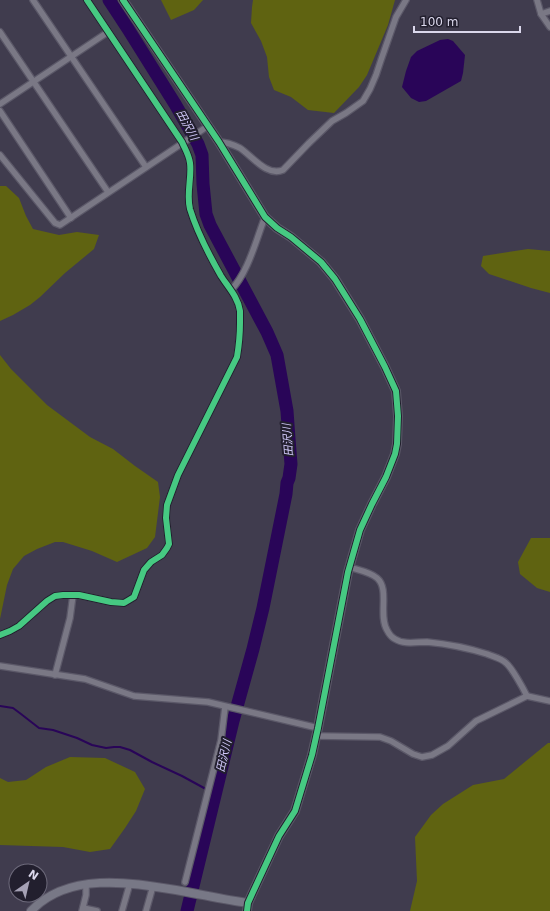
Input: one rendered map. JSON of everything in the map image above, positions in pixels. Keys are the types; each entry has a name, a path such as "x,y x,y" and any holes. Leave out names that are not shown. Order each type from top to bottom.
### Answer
{"street":[{"path":"33,0 146,167"},
{"path":"0,635 19,626 47,601 55,596 85,596 111,602 124,603 134,597 144,570 151,562 162,555 169,544 166,511 172,490 237,357 240,336 240,310 231,290 222,277 195,224 190,206 190,163 188,155 182,142 87,0"},
{"path":"31,911 44,900 57,892 86,884 104,882 153,886 248,907 279,836 295,811 312,756 349,567 360,530 386,477 395,454 397,444 398,416 396,391 389,374 360,319 335,279 321,262 265,217 219,142 122,0"},
{"path":"219,142 224,142 238,147 260,165 269,170 279,172 283,170 332,121 346,113 363,100 376,75 396,17 406,0"},
{"path":"537,0 541,14 550,27"},
{"path":"541,14 550,11"},
{"path":"0,32 108,192"},
{"path":"0,104 108,32"},
{"path":"0,111 71,218"},
{"path":"0,155 54,223 60,225 208,126"},
{"path":"231,290 236,285 242,274 265,217"},
{"path":"349,567 372,575 382,584 384,594 383,620 384,626 390,637 405,643 416,642 445,644 476,651 501,659 507,664 527,696"},
{"path":"55,675 70,618 73,595"},
{"path":"0,666 85,679 134,696 208,702 318,728"},
{"path":"316,736 380,737 391,741 413,754 422,757 432,756 448,746 476,721 527,696 550,701"},
{"path":"184,882 221,740 225,707"},
{"path":"122,911 130,883"},
{"path":"86,884 86,895 83,910 96,911"},
{"path":"146,911 153,886"}],"shaded area":[{"path":"161,0 203,0 194,10 171,20"},
{"path":"253,0 395,0 388,25 367,75 359,87 334,113 308,110 291,97 274,90 269,77 267,57 261,41 251,23"},
{"path":"448,39 453,41 465,55 461,81 426,101 419,102 411,98 402,87 411,57 417,51 440,40"},
{"path":"0,186 6,186 19,198 33,229 59,235 77,232 99,235 94,249 65,273 40,297 30,305 0,321"},
{"path":"528,249 550,251 550,293 489,274 481,266 483,256"},
{"path":"0,355 11,369 47,405 90,437 113,449 158,482 160,497 155,537 147,548 117,562 92,551 63,542 55,542 24,556 13,569 7,585 0,619"},
{"path":"531,538 550,538 550,592 537,588 520,574 518,562"},
{"path":"548,743 550,743 550,911 410,911 417,881 415,837 431,815 443,804 473,785 504,779"},
{"path":"70,757 105,758 135,772 145,789 136,811 110,849 90,852 63,847 0,845 0,778 8,782 26,780 46,767"}],"waterway":[{"name":"田沢川","path":"109,0 175,104 198,144 202,155 206,214 210,225 267,332 277,355 287,411 291,464 286,494 263,608 233,721 187,911"},
{"path":"0,706 13,708 39,728 53,730 92,745 106,748 120,747 130,750 215,794"}],"cycle path":[{"path":"0,635 19,626 47,601 55,596 79,595 111,602 124,603 134,597 144,570 151,562 162,555 169,544 166,518 167,505 178,475 237,357 240,327 239,306 208,252 193,218 189,203 190,169 187,152 182,142 87,0"},
{"path":"123,0 219,142 265,217 321,262 335,279 360,319 396,391 398,416 397,444 395,454 386,477 360,530 348,572 312,755 295,811 279,836 248,903 247,911"}]}
